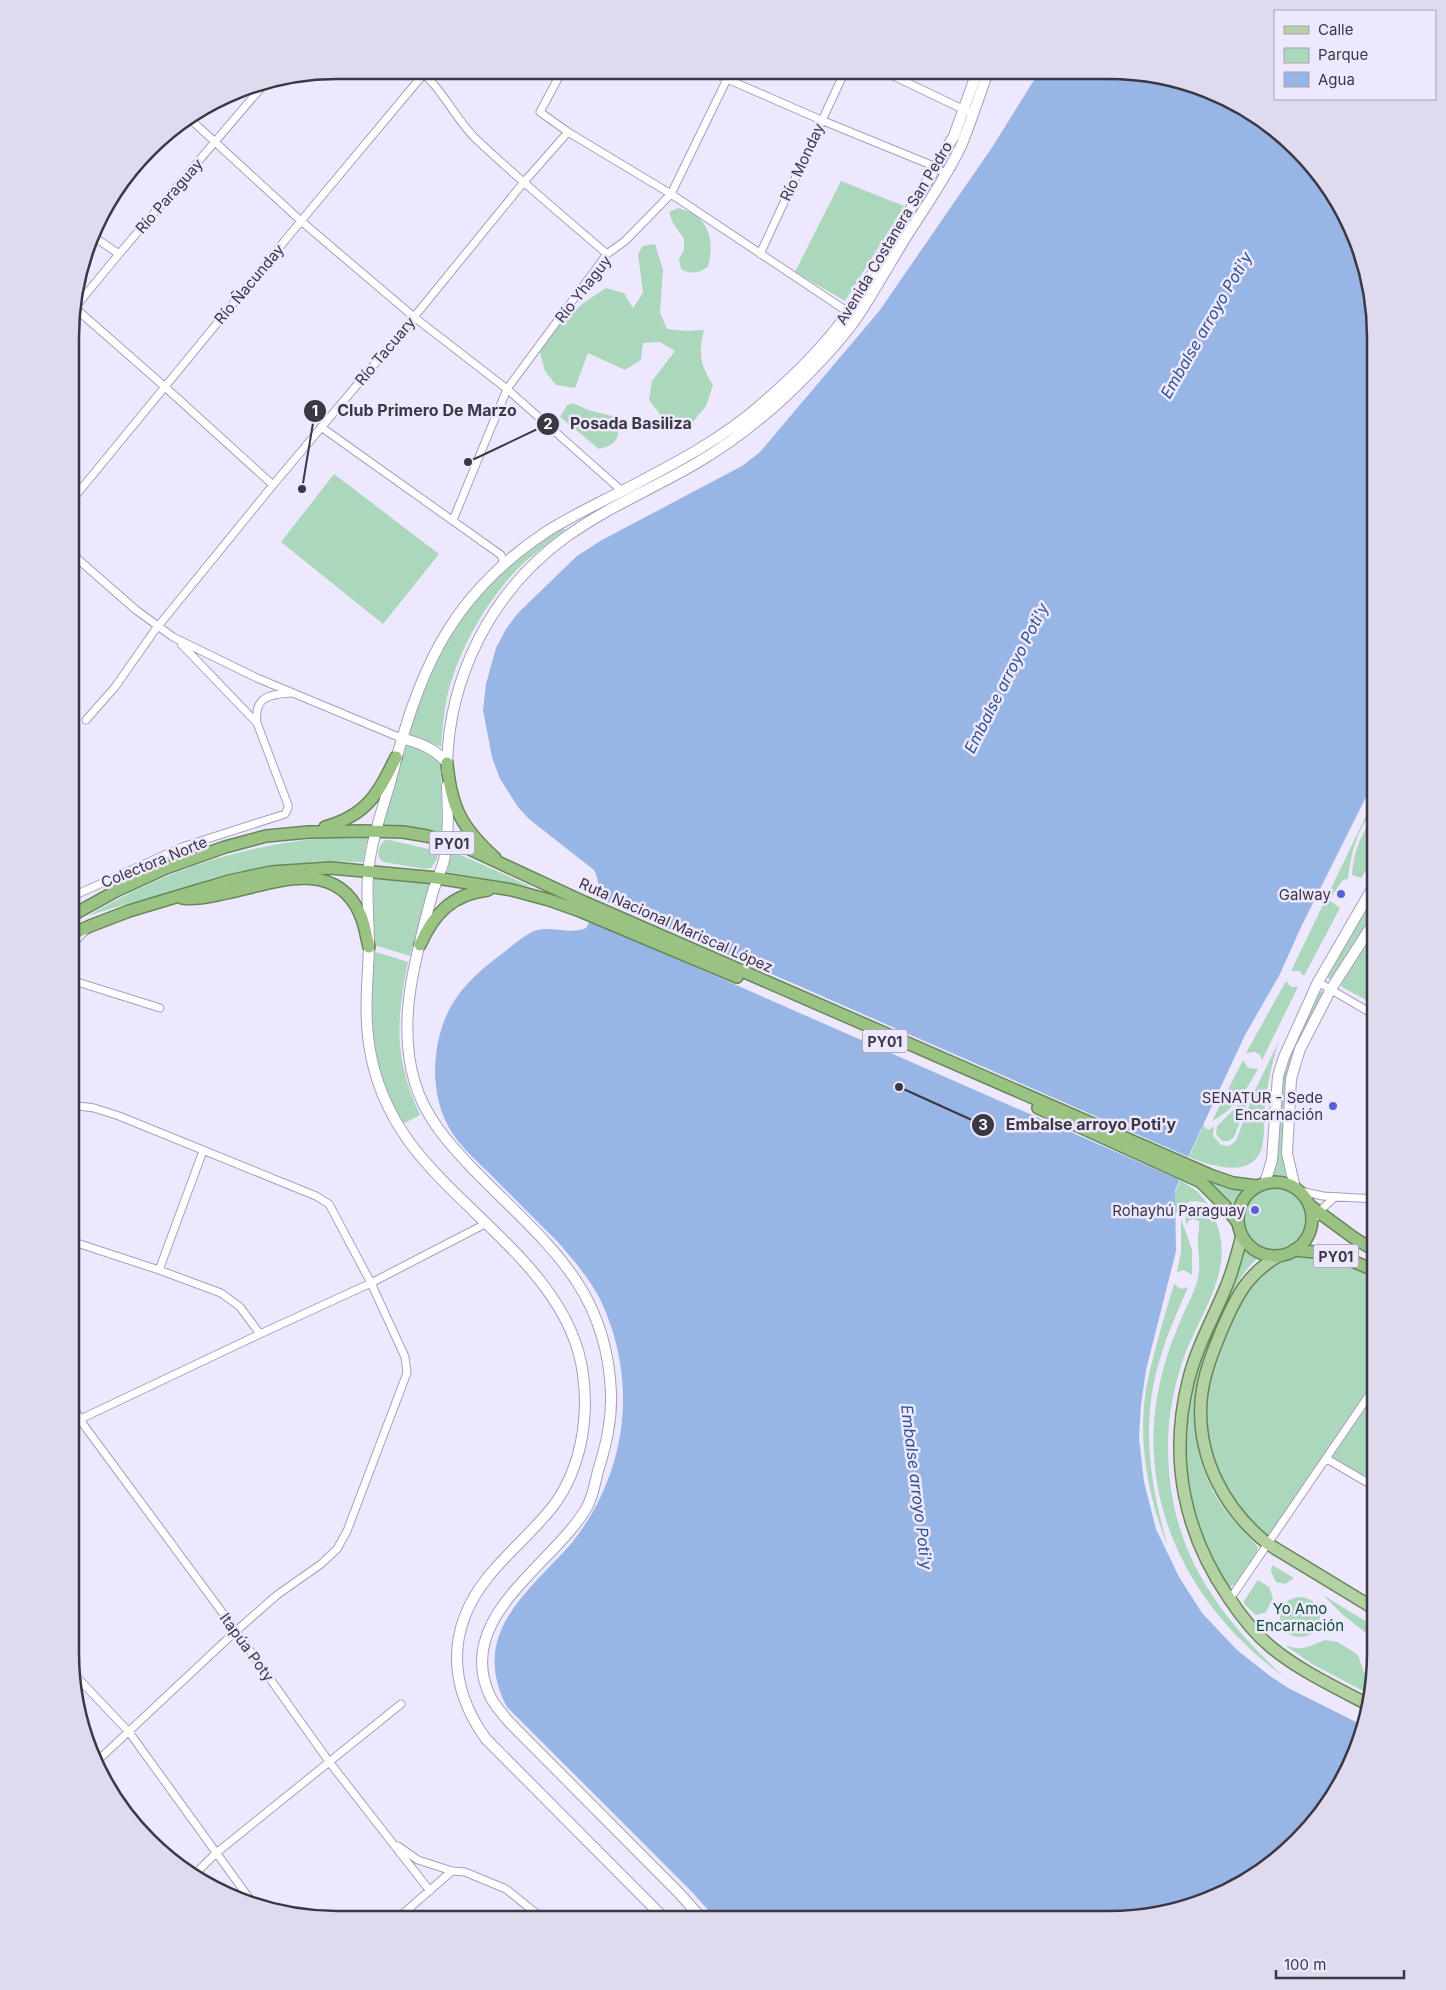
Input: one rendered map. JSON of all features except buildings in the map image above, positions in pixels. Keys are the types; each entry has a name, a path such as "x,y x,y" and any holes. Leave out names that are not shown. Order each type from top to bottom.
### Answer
{"highway":[{"path":"309,832 342,822 363,809 373,800 381,788 396,757"},
{"path":"447,762 449,786 458,813 474,836 503,865"},
{"name":"Ruta Nacional Mariscal López","path":"79,912 141,878 224,847 266,836 309,832 377,831 427,836 463,846 582,907 1190,1172 1232,1183 1261,1185 1277,1182 1297,1190"},
{"name":"Ruta Nacional Mariscal López","path":"79,931 176,897 230,881 271,872 308,868 368,870 437,878 512,890 582,907"},
{"path":"176,897 198,899 292,879 316,878 338,887 353,901 360,914 369,947"},
{"path":"420,945 428,927 436,916 456,900 477,891 512,890"},
{"name":"Ruta Nacional Mariscal López","path":"1190,1172 1212,1192 1238,1223 1242,1236 1248,1245 1257,1252 1278,1256"},
{"path":"1238,1223 1238,1212 1242,1202 1248,1193 1261,1185"},
{"name":"PY01","path":"1297,1190 1309,1205 1367,1245"},
{"name":"PY01","path":"1278,1256 1294,1250 1306,1238 1312,1223 1309,1205"},
{"name":"PY01","path":"1294,1250 1325,1253 1367,1267"}],"main road":[{"name":"Avenida Costanera San Pedro","path":"695,1911 510,1723 490,1697 486,1684 483,1655 491,1623 501,1606 512,1593 579,1519 588,1505 594,1490 604,1454 610,1419 609,1364 591,1306 575,1277 554,1251 449,1143 429,1114 419,1093 411,1068 407,1049 406,1016 420,945 437,878 444,859 448,827 447,762 452,715 461,679 478,640 504,597 528,571 565,537 612,508 695,464 752,425 787,395 821,360 857,317 945,174 960,146 975,79"},
{"name":"Avenida Costanera San Pedro","path":"657,1911 486,1739 471,1719 458,1679 456,1652 459,1634 473,1597 488,1576 554,1506 575,1466 584,1430 584,1382 573,1333 551,1296 528,1265 419,1154 397,1123 386,1102 374,1068 367,1031 368,870 371,850 401,738 423,677 444,635 470,598 504,563 546,533 692,453 760,406 806,364 848,312 936,167 984,79"},
{"path":"401,738 426,746 439,753 447,762"},
{"path":"1261,1185 1272,1160 1280,1067 1291,1038 1318,982 1367,898"},
{"path":"1297,1190 1287,1153 1291,1079 1300,1049 1332,989 1367,933"},
{"path":"1242,1236 1229,1279 1200,1345 1188,1381 1180,1420 1179,1441 1181,1480 1186,1503 1206,1560 1230,1600 1258,1635 1283,1656 1322,1681 1362,1702"},
{"path":"1278,1256 1249,1278 1234,1303 1213,1351 1201,1401 1206,1453 1219,1486 1239,1517 1253,1532 1268,1544 1367,1604"}],"street":[{"name":"Río Ñacunday","path":"79,491 417,79"},
{"path":"430,79 437,87 452,111 473,136 608,254"},
{"path":"558,79 540,112 568,132 671,194 848,312"},
{"path":"727,79 936,167 945,174"},
{"name":"Río Yhaguy","path":"453,520 508,389 608,254 625,241 671,194 727,79"},
{"name":"Río Monday","path":"760,254 842,79"},
{"path":"900,79 968,111"},
{"name":"Río Paraguay","path":"82,300 258,91"},
{"path":"193,122 301,221 414,317 508,389 622,491"},
{"name":"Río Tacuary","path":"86,720 116,687 157,627 273,485 524,182 568,132"},
{"path":"97,239 119,254"},
{"path":"80,315 164,386 273,485"},
{"path":"321,427 501,555 504,563"},
{"path":"79,560 157,627 173,637 256,678 401,738"},
{"path":"173,637 237,700 257,723"},
{"path":"257,723 256,712 259,704 266,698 276,694 291,693"},
{"name":"Colectora Norte","path":"79,893 182,847 285,814 288,805 257,723"},
{"path":"79,937 90,926"},
{"path":"1318,982 1367,1008"},
{"path":"79,983 160,1008"},
{"path":"79,1106 94,1108 119,1116 316,1196 329,1204 371,1283 405,1357 407,1373 347,1531 337,1549 321,1564 277,1595 236,1631 101,1758"},
{"path":"158,1270 202,1151"},
{"path":"1297,1190 1336,1197 1367,1199"},
{"path":"1312,1223 1318,1212 1336,1197"},
{"path":"80,1420 371,1283 487,1223"},
{"path":"79,1244 221,1293 240,1307 260,1334"},
{"path":"1230,1600 1367,1399"},
{"name":"Itapúa Poty","path":"80,1420 236,1631 330,1763 430,1891"},
{"path":"1327,1459 1367,1482"},
{"path":"80,1681 129,1732 246,1895"},
{"path":"198,1871 215,1854 401,1704"},
{"path":"391,1842 418,1860 452,1871 465,1872 506,1889 533,1911"},
{"path":"406,1911 452,1871"}],"green space":[{"path":"841,181 904,206 845,301 795,272"},
{"path":"678,208 697,216 706,227 708,233 711,247 708,267 698,272 692,273 681,269 679,259 684,250 684,239 673,223 669,212"},
{"path":"655,244 663,270 660,312 667,329 704,330 701,359 713,385 706,406 692,423 672,430 649,400 652,381 675,351 660,342 643,343 641,360 625,370 588,353 575,388 556,385 545,371 540,352 561,323 606,288 624,293 633,308 643,293 638,254 643,246"},
{"path":"573,403 588,410 612,416 619,425 615,442 599,449 560,417 567,405"},
{"path":"334,474 439,554 383,624 281,542"},
{"path":"563,527 565,530 526,561 503,585 474,629 450,684 441,747 409,734 438,658 457,622 482,591 501,573"},
{"path":"404,744 434,755 441,762 442,836 380,826"},
{"path":"1367,814 1367,819 1356,841 1348,879 1343,880 1329,900 1340,908 1304,976 1299,971 1291,971"},
{"path":"1367,827 1367,869 1361,878 1352,875 1356,850"},
{"path":"370,835 363,862 292,864 240,871 88,916 121,897 155,881 223,857 295,841"},
{"path":"385,840 433,850 437,854 437,859 431,868 425,869 383,862 379,857 378,851"},
{"path":"452,852 477,862 532,887 447,872"},
{"path":"373,873 432,882 410,956 374,945"},
{"path":"1367,907 1367,925 1331,981 1327,976 1346,940"},
{"path":"1367,942 1367,1000 1342,987 1341,984"},
{"path":"373,951 408,962 401,1003 400,1040 405,1075 420,1115 403,1124 384,1087 373,1050 370,1008"},
{"path":"1286,981 1291,987 1298,987 1262,1060 1260,1055 1255,1052 1246,1053"},
{"path":"1322,991 1324,992 1292,1064 1288,1176 1272,1175 1281,1078 1302,1025"},
{"path":"1279,1041 1272,1064 1266,1096 1262,1147 1257,1157 1250,1164 1230,1168 1208,1164 1189,1157 1204,1124 1205,1128 1209,1130 1214,1126 1213,1136 1221,1145 1229,1146 1236,1141 1255,1090"},
{"path":"1243,1060 1248,1068 1258,1069 1244,1092 1233,1105 1220,1117 1212,1121"},
{"path":"1251,1093 1234,1137 1229,1141 1222,1141 1216,1134 1217,1126"},
{"path":"1184,1169 1247,1189 1240,1198 1235,1210"},
{"path":"1180,1180 1197,1191 1208,1204 1197,1201 1188,1203 1180,1208 1174,1217 1174,1196"},
{"path":"1268,1188 1280,1188 1296,1197 1303,1207 1305,1219 1303,1231 1296,1241 1280,1250 1268,1250 1257,1245 1248,1236 1243,1225 1243,1213 1248,1202 1257,1193"},
{"path":"1196,1205 1207,1208 1216,1222 1222,1248 1221,1265 1210,1298 1182,1363 1172,1404 1168,1446 1170,1482 1176,1515 1186,1545 1199,1574 1216,1601 1258,1651 1283,1676 1248,1647 1217,1614 1192,1577 1173,1538 1160,1497 1154,1454 1155,1409 1167,1356 1197,1281 1199,1221 1193,1219 1188,1221 1187,1225 1185,1220 1189,1210"},
{"path":"1181,1219 1192,1249 1192,1275 1184,1270 1177,1272 1181,1252"},
{"path":"1243,1250 1258,1258 1244,1272 1239,1281 1206,1354 1196,1389 1195,1407 1197,1442 1207,1477 1227,1512 1258,1547 1257,1552 1236,1584 1229,1587 1210,1559 1193,1509 1188,1483 1186,1430 1188,1403 1194,1377 1207,1340 1232,1289 1241,1263"},
{"path":"1294,1250 1367,1269 1367,1396 1268,1544 1212,1472 1201,1401 1234,1303 1278,1256"},
{"path":"1174,1284 1181,1289 1188,1287 1160,1359 1150,1406 1149,1430 1152,1476 1168,1547 1149,1486 1143,1422 1148,1379"},
{"path":"1366,1400 1367,1400 1367,1482 1327,1459"},
{"path":"1272,1565 1294,1578 1285,1584 1276,1582 1271,1572"},
{"path":"1258,1580 1269,1587 1273,1598 1266,1612 1256,1615 1245,1605 1244,1601"},
{"path":"1323,1595 1367,1622 1367,1634 1342,1614"},
{"name":"Yo Amo Encarnación","path":"1304,1597 1311,1600 1317,1606 1320,1617 1319,1625 1311,1634 1304,1637 1296,1637 1289,1634 1281,1625 1280,1613 1283,1606 1292,1598"},
{"path":"1325,1640 1338,1642 1358,1655 1366,1675 1364,1691 1312,1664 1285,1645 1297,1648 1310,1646"}],"water":[{"path":"1035,79 1126,79 1160,84 1208,98 1238,113 1266,132 1292,154 1314,180 1341,222 1354,254 1362,286 1367,320 1367,795 1301,927 1280,974 1245,1035 1190,1153 1175,1191 1176,1251 1146,1370 1139,1438 1144,1482 1156,1529 1179,1577 1202,1613 1237,1650 1270,1676 1290,1689 1357,1723 1348,1752 1333,1782 1324,1797 1292,1836 1253,1868 1224,1885 1192,1898 1160,1906 1126,1911 709,1911 507,1707 497,1681 495,1658 499,1637 508,1617 521,1598 571,1544 590,1517 605,1488 615,1458 621,1427 623,1395 620,1364 613,1332 601,1301 592,1285 556,1240 461,1145 448,1127 437,1095 435,1069 440,1032 446,1016 463,989 488,965 530,933 544,929 572,931 586,928 596,907 599,892 599,885 594,870 529,819 518,807 500,779 492,757 483,710 486,684 496,648 506,629 518,613 577,556 602,540 742,466 760,452 880,310 993,146"}],"pier":[{"path":"596,897 1191,1158 1182,1181 588,920"}],"place":[{"name":"Posada Basiliza","path":"468,462"},
{"name":"Club Primero De Marzo","path":"302,489"},
{"name":"Galway","path":"1341,894"},
{"name":"Embalse arroyo Poti'y","path":"899,1087"},
{"name":"SENATUR - Sede Encarnación","path":"1333,1106"},
{"name":"Rohayhú Paraguay","path":"1255,1210"}]}
